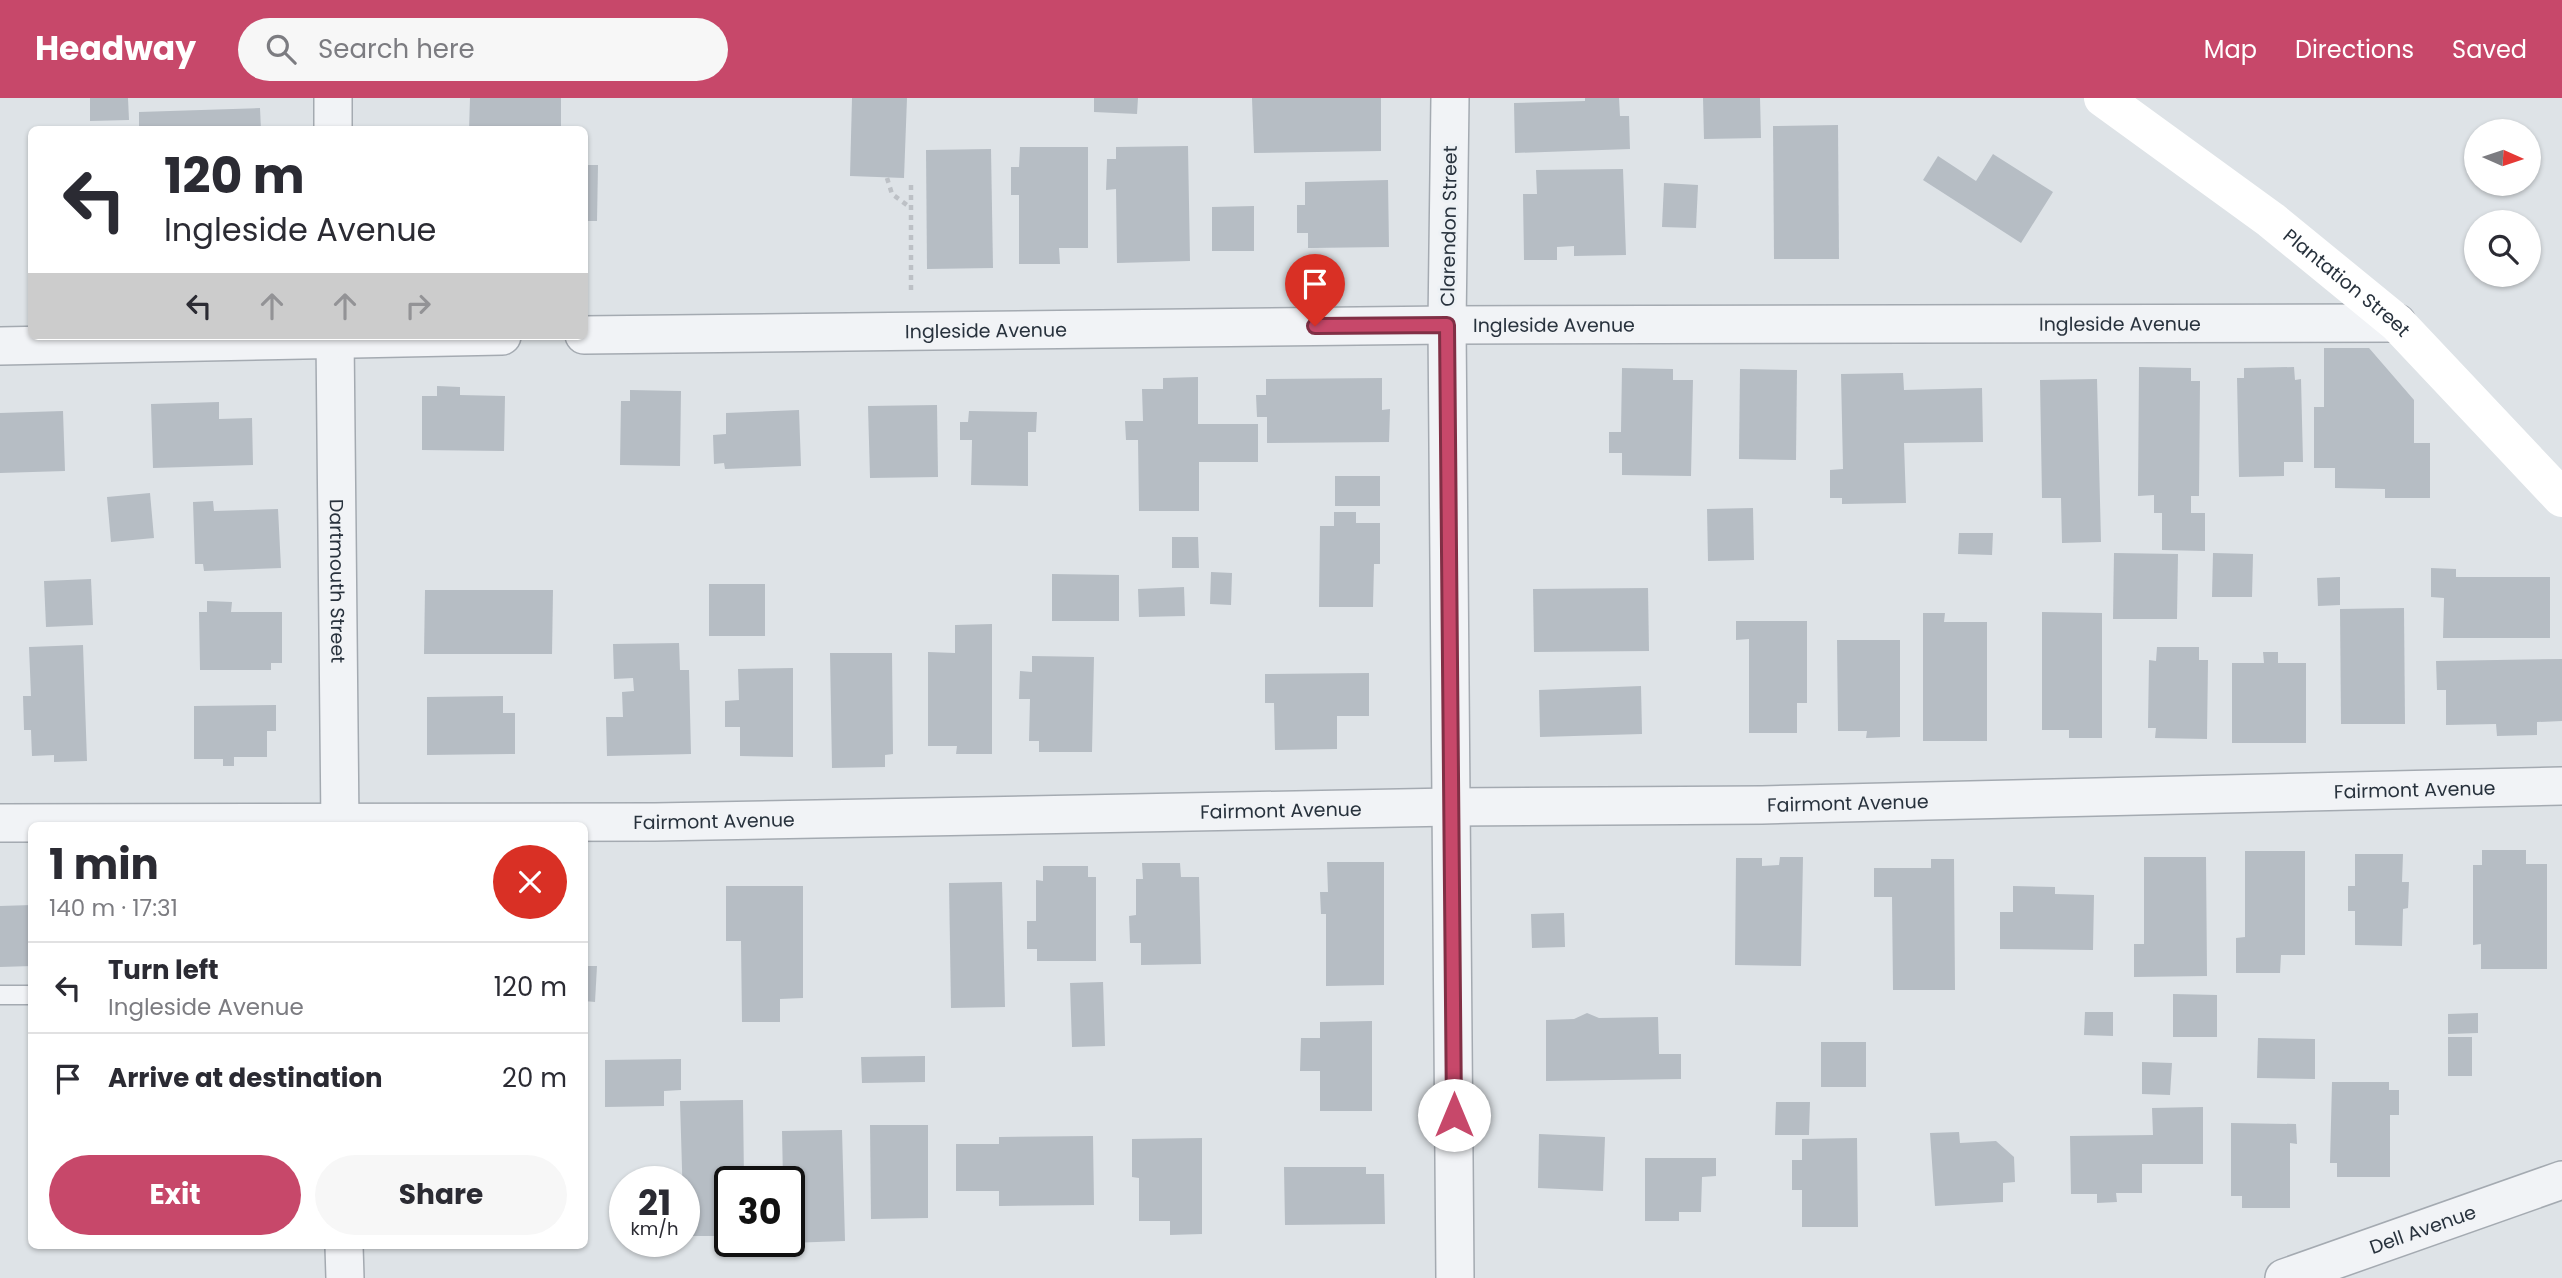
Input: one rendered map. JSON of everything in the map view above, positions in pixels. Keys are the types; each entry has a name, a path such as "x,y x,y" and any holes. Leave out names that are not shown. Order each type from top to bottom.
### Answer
{"street":[{"path":"333,98 333,126"},
{"name":"Clarendon Street","path":"1450,98 1447,325 1455,1278"},
{"name":"Plantation Street","path":"2103,98 2271,220 2397,323 2562,498"},
{"name":"Ingleside Avenue","path":"588,335 1447,325 2397,323"},
{"path":"0,346 251,340"},
{"name":"Dartmouth Street","path":"335,340 340,822"},
{"name":"Fairmont Avenue","path":"588,822 1451,807 1762,806 2562,786"},
{"name":"Fairmont Avenue","path":"0,823 28,823"},
{"name":"Dell Avenue","path":"2284,1278 2562,1180"},
{"path":"344,1249 345,1278"}],"lane":[{"path":"0,995 28,995"}],"path":[{"path":"887,178 892,194 912,208"},
{"path":"911,302 912,184"}],"building":[{"path":"90,98 128,98 129,120 90,121"},
{"path":"470,98 561,98 561,126 469,126"},
{"path":"852,98 907,98 904,178 850,176"},
{"path":"1094,98 1138,98 1137,114 1094,112"},
{"path":"1252,98 1381,98 1381,151 1254,153"},
{"path":"1585,98 1619,98 1620,116 1629,116 1630,149 1515,153 1514,103 1585,101"},
{"path":"1703,98 1760,98 1761,138 1704,139"},
{"path":"260,108 261,126 139,126 139,112"},
{"path":"1838,125 1839,259 1774,259 1773,126"},
{"path":"1188,146 1190,261 1117,263 1116,189 1106,190 1107,159 1116,159 1116,147"},
{"path":"1020,147 1088,147 1088,248 1059,248 1060,264 1019,264 1019,195 1011,195 1011,167 1019,167"},
{"path":"991,149 993,268 927,269 926,150"},
{"path":"1993,154 2053,192 2021,243 1923,180 1938,156 1976,181"},
{"path":"588,165 598,165 597,221 588,221"},
{"path":"1623,169 1626,255 1574,256 1574,246 1557,247 1557,260 1524,260 1523,194 1537,194 1536,170"},
{"path":"1388,180 1389,247 1308,248 1308,233 1297,233 1297,205 1305,205 1305,182"},
{"path":"1664,183 1698,185 1696,228 1662,227"},
{"path":"1254,206 1254,251 1212,251 1212,207"},
{"path":"2324,348 2369,348 2414,400 2414,443 2430,443 2430,498 2385,498 2385,489 2335,488 2335,468 2314,468 2314,407 2324,407"},
{"path":"2139,367 2191,368 2191,381 2200,381 2199,496 2191,496 2191,513 2205,513 2205,551 2162,550 2162,513 2154,513 2154,495 2138,496"},
{"path":"2294,367 2295,380 2301,379 2303,462 2284,462 2284,476 2239,477 2237,378 2244,378 2244,368"},
{"path":"1622,368 1673,369 1673,380 1693,380 1691,476 1622,475 1622,453 1609,453 1609,432 1621,432"},
{"path":"1740,369 1797,370 1796,460 1739,459"},
{"path":"1903,373 1904,390 1982,388 1983,442 1904,443 1906,503 1842,504 1842,498 1830,498 1830,470 1843,469 1841,374"},
{"path":"1198,377 1198,424 1258,424 1258,462 1199,462 1199,511 1139,511 1138,440 1126,440 1125,421 1143,421 1142,389 1163,389 1163,378"},
{"path":"1382,378 1382,410 1390,409 1389,442 1267,443 1267,417 1257,417 1256,395 1266,395 1266,379"},
{"path":"2097,379 2101,542 2062,543 2061,498 2042,498 2040,380"},
{"path":"437,386 460,387 460,395 505,396 504,451 422,450 422,396 437,396"},
{"path":"630,390 681,391 680,466 620,465 621,401 630,401"},
{"path":"219,402 219,419 252,418 253,465 153,468 151,404"},
{"path":"937,405 938,477 870,478 868,406"},
{"path":"799,410 801,466 725,469 724,463 714,464 713,435 726,434 726,413"},
{"path":"63,411 65,471 0,473 0,413"},
{"path":"969,411 1037,412 1036,432 1028,432 1028,486 971,485 972,440 960,440 960,422 968,422"},
{"path":"1335,476 1380,476 1380,506 1335,506"},
{"path":"150,493 154,538 111,542 107,497"},
{"path":"213,501 214,511 278,509 281,568 204,571 203,564 195,564 193,502"},
{"path":"1753,508 1754,560 1708,561 1707,509"},
{"path":"1334,512 1356,512 1356,523 1380,523 1380,564 1374,564 1373,607 1319,607 1320,526 1334,526"},
{"path":"1959,533 1993,533 1992,555 1958,554"},
{"path":"1172,537 1198,537 1199,568 1172,568"},
{"path":"2114,553 2178,554 2177,619 2113,619"},
{"path":"2213,553 2253,554 2252,597 2212,597"},
{"path":"2431,568 2456,569 2456,577 2550,577 2550,638 2443,638 2444,598 2431,597"},
{"path":"1211,572 1232,573 1231,605 1210,604"},
{"path":"1052,574 1119,575 1119,621 1052,621"},
{"path":"2340,577 2340,605 2318,606 2317,578"},
{"path":"91,579 93,625 46,627 44,581"},
{"path":"709,584 765,584 765,636 709,636"},
{"path":"1184,587 1185,616 1139,617 1138,589"},
{"path":"1648,588 1649,651 1534,652 1533,589"},
{"path":"425,590 553,590 552,654 424,654"},
{"path":"207,601 232,602 231,612 282,612 282,663 271,663 271,670 200,670 199,612 207,612"},
{"path":"2404,608 2405,724 2341,724 2340,609"},
{"path":"2042,612 2102,613 2102,738 2069,738 2069,730 2042,730"},
{"path":"1923,613 1945,613 1944,622 1987,622 1987,741 1923,741"},
{"path":"1736,621 1807,621 1807,703 1797,703 1797,733 1749,733 1749,639 1736,640"},
{"path":"992,624 992,754 956,754 957,746 928,746 928,652 955,653 955,625"},
{"path":"1837,640 1900,640 1900,737 1866,738 1867,731 1838,731"},
{"path":"679,643 680,670 689,670 691,754 607,756 606,717 623,717 622,692 634,691 633,678 614,679 613,644"},
{"path":"83,645 87,761 54,762 54,755 32,756 31,730 24,730 23,696 31,696 29,647"},
{"path":"2157,647 2199,647 2199,660 2208,660 2207,739 2155,738 2156,728 2148,728 2149,660 2156,661"},
{"path":"2263,652 2278,652 2278,663 2306,663 2306,743 2232,743 2232,663 2264,663"},
{"path":"830,653 892,653 893,754 885,755 885,767 832,768"},
{"path":"1032,656 1094,657 1092,752 1039,752 1039,741 1029,741 1030,699 1019,699 1020,671 1032,672"},
{"path":"2562,659 2562,721 2537,722 2537,735 2497,736 2496,724 2446,725 2446,690 2437,690 2436,661"},
{"path":"793,668 793,757 740,756 740,727 725,727 725,701 739,700 738,669"},
{"path":"1369,673 1369,716 1337,716 1337,749 1275,750 1274,703 1265,703 1265,674"},
{"path":"1641,686 1642,734 1540,737 1539,690"},
{"path":"503,696 503,713 515,713 515,754 427,755 427,697"},
{"path":"276,705 276,731 267,731 267,757 234,757 234,766 223,766 223,759 194,759 194,706"},
{"path":"2482,850 2526,850 2526,864 2547,864 2547,969 2481,969 2481,944 2473,945 2473,865 2482,865"},
{"path":"2245,851 2305,851 2305,955 2281,955 2280,973 2236,973 2236,938 2245,937"},
{"path":"2355,854 2403,854 2402,882 2409,882 2408,908 2403,909 2402,946 2355,945 2355,911 2348,911 2348,886 2355,886"},
{"path":"1780,857 1803,857 1801,966 1735,965 1736,858 1762,858 1762,866 1779,865"},
{"path":"2144,857 2206,857 2207,976 2134,977 2134,944 2144,944"},
{"path":"1931,859 1954,859 1955,990 1893,990 1892,897 1874,897 1874,868 1931,868"},
{"path":"1327,862 1384,862 1384,985 1326,986 1326,914 1321,914 1320,892 1328,892"},
{"path":"1142,863 1180,863 1181,877 1199,877 1201,964 1141,965 1141,943 1130,943 1129,916 1136,915 1136,879 1143,879"},
{"path":"1043,866 1088,866 1088,877 1096,877 1096,961 1037,961 1037,949 1027,949 1027,921 1036,921 1036,880 1043,881"},
{"path":"1002,882 1005,1007 951,1008 949,883"},
{"path":"726,886 803,886 803,998 780,999 780,1022 742,1022 741,941 726,941"},
{"path":"2013,886 2055,887 2055,894 2094,895 2093,950 2000,949 2000,912 2013,912"},
{"path":"28,905 28,966 0,967 0,906"},
{"path":"1564,913 1565,947 1532,948 1531,914"},
{"path":"588,966 597,966 595,1002 588,1001"},
{"path":"1103,982 1105,1046 1072,1047 1070,983"},
{"path":"2173,994 2217,995 2217,1037 2173,1037"},
{"path":"2085,1012 2113,1012 2113,1036 2084,1035"},
{"path":"1587,1013 1599,1018 1658,1017 1659,1054 1681,1054 1681,1079 1546,1081 1546,1020 1574,1019"},
{"path":"2478,1013 2478,1033 2448,1034 2448,1014"},
{"path":"1372,1021 1372,1111 1320,1111 1320,1071 1300,1071 1301,1038 1320,1038 1320,1022"},
{"path":"2448,1037 2472,1037 2472,1076 2448,1076"},
{"path":"2258,1038 2315,1039 2315,1079 2257,1078"},
{"path":"1821,1042 1866,1042 1866,1087 1821,1087"},
{"path":"925,1056 925,1082 862,1083 861,1057"},
{"path":"681,1059 681,1090 664,1091 664,1106 605,1107 605,1060"},
{"path":"2142,1062 2172,1063 2170,1095 2142,1094"},
{"path":"2332,1082 2389,1082 2389,1090 2399,1090 2399,1115 2390,1115 2390,1177 2337,1177 2337,1163 2330,1163"},
{"path":"743,1100 744,1166 714,1166 714,1236 700,1236 700,1166 682,1166 680,1101"},
{"path":"1776,1102 1810,1102 1809,1135 1775,1135"},
{"path":"2203,1107 2203,1164 2142,1164 2142,1193 2116,1193 2117,1202 2097,1203 2097,1194 2071,1194 2070,1136 2153,1135 2152,1108"},
{"path":"2231,1123 2296,1124 2297,1144 2290,1143 2290,1208 2242,1208 2242,1196 2231,1196"},
{"path":"870,1125 928,1125 928,1218 871,1219"},
{"path":"842,1130 845,1241 805,1242 805,1166 783,1166 782,1131"},
{"path":"1959,1132 1960,1143 1996,1141 2014,1157 2015,1182 2003,1183 2003,1202 1935,1206 1930,1133"},
{"path":"1539,1134 1605,1137 1603,1191 1538,1188"},
{"path":"1093,1136 1094,1205 999,1206 999,1191 956,1191 956,1144 999,1144 999,1137"},
{"path":"1202,1138 1202,1234 1170,1235 1170,1221 1139,1221 1139,1178 1132,1177 1132,1139"},
{"path":"1857,1138 1858,1227 1802,1227 1802,1190 1792,1190 1792,1160 1802,1160 1802,1139"},
{"path":"1645,1158 1716,1158 1716,1176 1702,1177 1701,1212 1679,1212 1679,1221 1645,1221"},
{"path":"1284,1167 1366,1167 1366,1174 1384,1174 1385,1224 1285,1225"}],"route":[{"path":"1315,326 1447,325 1454,1115"}]}
